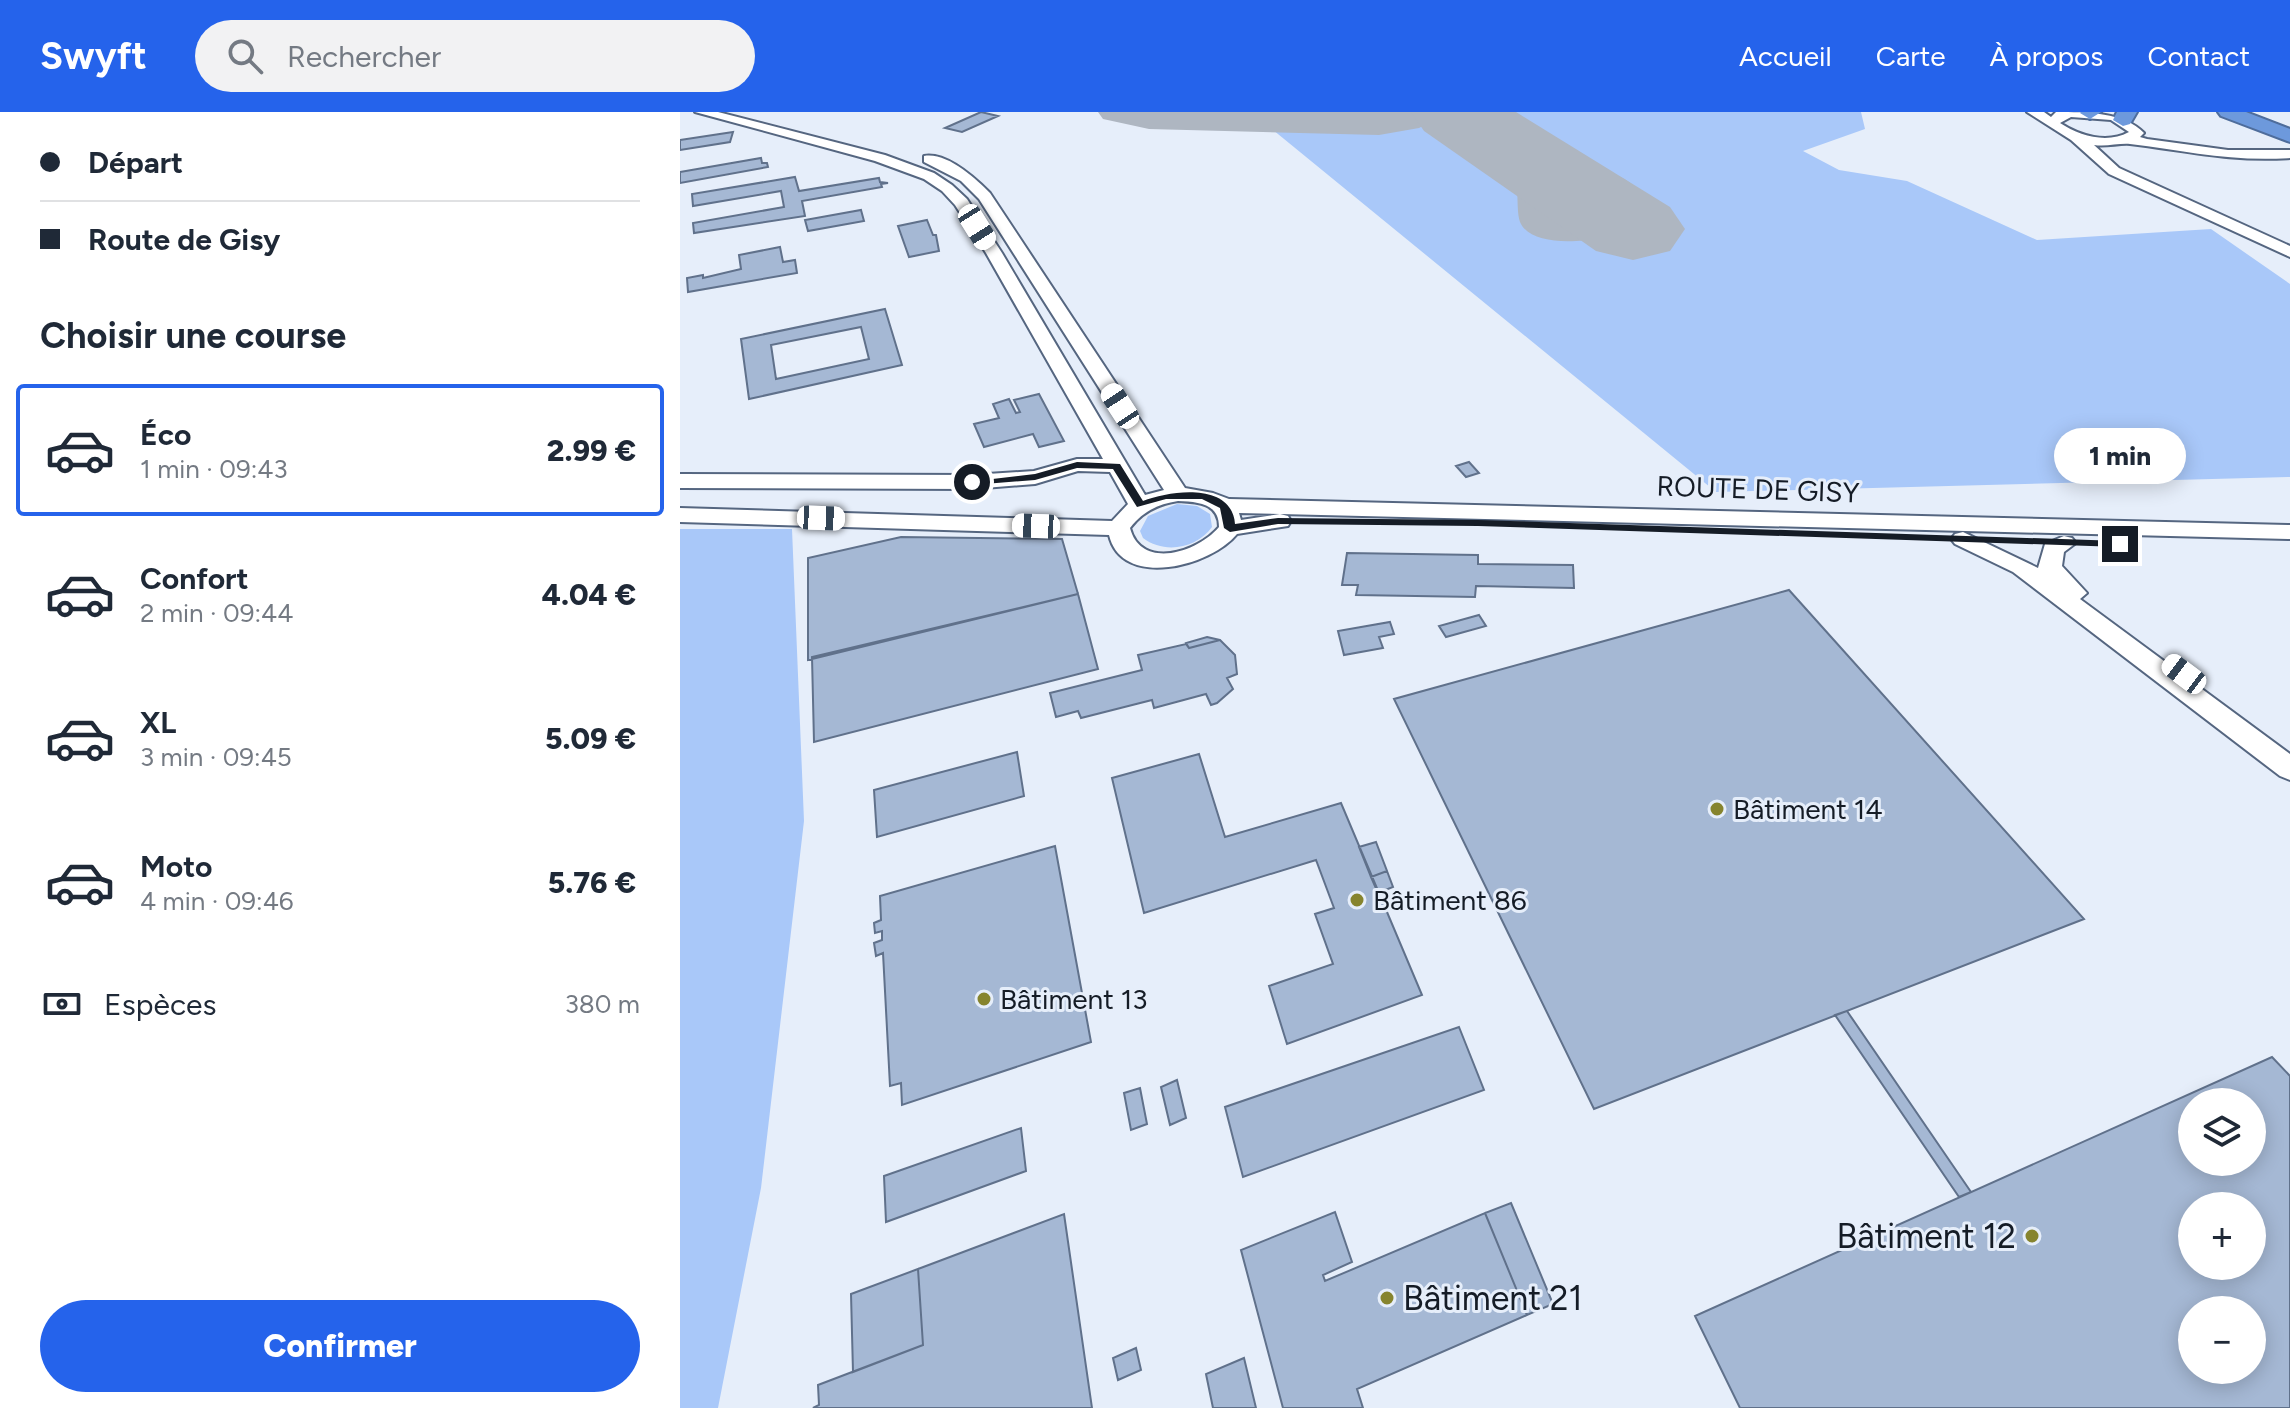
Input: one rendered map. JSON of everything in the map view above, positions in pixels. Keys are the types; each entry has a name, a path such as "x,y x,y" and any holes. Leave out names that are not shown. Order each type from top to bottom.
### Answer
{"highway":[{"path":"2228,112 2290,135"},
{"path":"2241,112 2290,135"},
{"path":"2264,112 2290,123"}],"street":[{"path":"702,112 898,163 929,176 947,188 961,202 994,253 1140,505"},
{"path":"751,112 920,156 966,178 985,196 1021,247 1063,319 1178,494"},
{"path":"2034,112 2076,137 2105,141"},
{"path":"2054,122 2058,116 2068,112 2091,112 2212,154 2261,157 2290,154"},
{"path":"2092,152 2128,125"},
{"path":"2076,137 2114,171 2290,252"},
{"path":"680,481 972,482 1035,477 1077,465 1116,466"},
{"path":"1178,494 1204,496 1227,517 1217,544 1204,552 1168,561 1135,555 1124,547 1119,528 1125,518 1140,505 1178,494"},
{"path":"680,515 1119,528"},
{"name":"ROUTE DE GISY","path":"1227,517 2059,536 2290,546"},
{"name":"ROUTE DE GISY","path":"1227,517 1278,521 1478,523 2031,541"},
{"name":"ROUTE DE GISY","path":"2059,536 2290,532"},
{"path":"2031,574 2027,548 2031,541 2059,536"},
{"path":"2059,536 2050,559 2050,568 2062,583 2290,754"},
{"path":"1963,539 1998,554 2031,574 2290,769"}],"shaded area":[{"path":"1251,112 1861,112 1865,129 1803,151 1839,170 1907,181 2037,240 2211,229 2290,284 2290,477 1716,492"},
{"path":"1177,504 1197,506 1210,514 1212,527 1197,540 1179,547 1160,546 1143,538 1140,531 1148,516"},
{"path":"680,529 792,529 804,821 761,1188 718,1408 680,1408"}],"building":[{"path":"981,112 998,116 962,132 945,128"},
{"path":"733,132 730,142 680,150 680,140"},
{"path":"761,158 768,167 680,183 680,172"},
{"path":"795,177 799,191 879,178 880,182 888,183 881,184 882,187 802,201 805,216 694,233 693,223 784,207 781,191 693,206 692,194"},
{"path":"861,210 864,221 808,231 805,220"},
{"path":"927,220 933,235 936,235 939,251 909,257 898,226"},
{"path":"780,247 783,262 795,260 797,273 688,292 687,278 703,275 703,278 741,269 739,255"},
{"path":"885,309 902,365 749,399 741,339"},
{"path":"861,327 869,359 776,379 771,345"},
{"path":"1039,394 1064,441 1039,447 1033,434 984,447 974,424 999,418 993,404 1009,399 1016,413 1020,412 1014,400"},
{"path":"1469,462 1479,473 1466,477 1456,466"},
{"path":"901,537 1062,539 1078,594 808,660 808,558"},
{"path":"1347,553 1478,555 1478,564 1573,565 1574,588 1476,586 1475,597 1356,595 1358,585 1342,585"},
{"name":"Bâtiment 14","path":"1789,590 2084,919 1594,1109 1394,699"},
{"path":"1078,594 1098,669 814,742 812,657"},
{"path":"1479,615 1486,626 1446,637 1439,626"},
{"path":"1390,622 1394,634 1379,637 1383,648 1344,655 1338,631"},
{"path":"1207,637 1220,640 1189,648 1186,643"},
{"path":"1220,640 1235,655 1237,674 1227,678 1233,689 1217,703 1211,705 1206,694 1154,708 1152,700 1081,718 1078,711 1056,717 1050,693 1142,670 1138,655"},
{"path":"1017,752 1024,796 877,837 874,790"},
{"name":"Bâtiment 86","path":"1199,754 1225,837 1341,803 1422,995 1287,1044 1269,986 1333,964 1315,914 1334,908 1316,860 1144,913 1112,778"},
{"path":"1376,842 1387,871 1371,877 1359,847"},
{"name":"Bâtiment 13","path":"1055,846 1091,1042 902,1105 901,1083 890,1086 883,953 876,956 874,943 882,940 882,931 875,933 874,923 881,920 880,896"},
{"path":"1387,871 1393,887 1378,893 1371,877"},
{"path":"1847,1011 1971,1192 1959,1197 1835,1015"},
{"path":"1459,1027 1484,1090 1243,1177 1225,1107"},
{"name":"Bâtiment 12","path":"2272,1057 2290,1076 2290,1408 1740,1408 1695,1316 2178,1099 2178,1176 2266,1176 2266,1088 2203,1088"},
{"path":"1177,1080 1186,1118 1170,1125 1161,1087"},
{"path":"1140,1088 1147,1124 1131,1130 1124,1093"},
{"path":"1021,1128 1026,1171 886,1222 884,1176"},
{"path":"1511,1203 1553,1304 1527,1315 1485,1213"},
{"name":"Bâtiment 21","path":"1335,1212 1352,1262 1323,1275 1325,1281 1485,1213 1527,1315 1357,1389 1363,1408 1283,1408 1241,1250"},
{"path":"1064,1214 1092,1408 813,1408 819,1405 818,1385 923,1345 918,1269"},
{"path":"918,1269 923,1345 853,1372 851,1294"},
{"path":"1136,1348 1141,1370 1118,1380 1113,1358"},
{"path":"1244,1358 1256,1408 1213,1408 1206,1374"}],"taxiway":[{"path":"1115,112 1149,118 1379,124 1406,120 1424,112"},
{"path":"1533,163 1540,221 1549,226 1573,229 1599,226 1620,214 1626,206 1623,197 1608,185 1555,178"}],"runway":[{"path":"1455,112 1633,229"}],"place":[{"name":"Bâtiment 14","path":"1717,809"},
{"name":"Bâtiment 86","path":"1357,900"},
{"name":"Bâtiment 13","path":"984,999"},
{"name":"Bâtiment 12","path":"2032,1236"},
{"name":"Bâtiment 21","path":"1387,1298"}],"route":[{"path":"972,482 1035,477 1077,465 1116,466 1140,505 1178,494 1204,496 1224,506 1231,520 1230,528 1278,521 1478,523 2120,544"}]}
